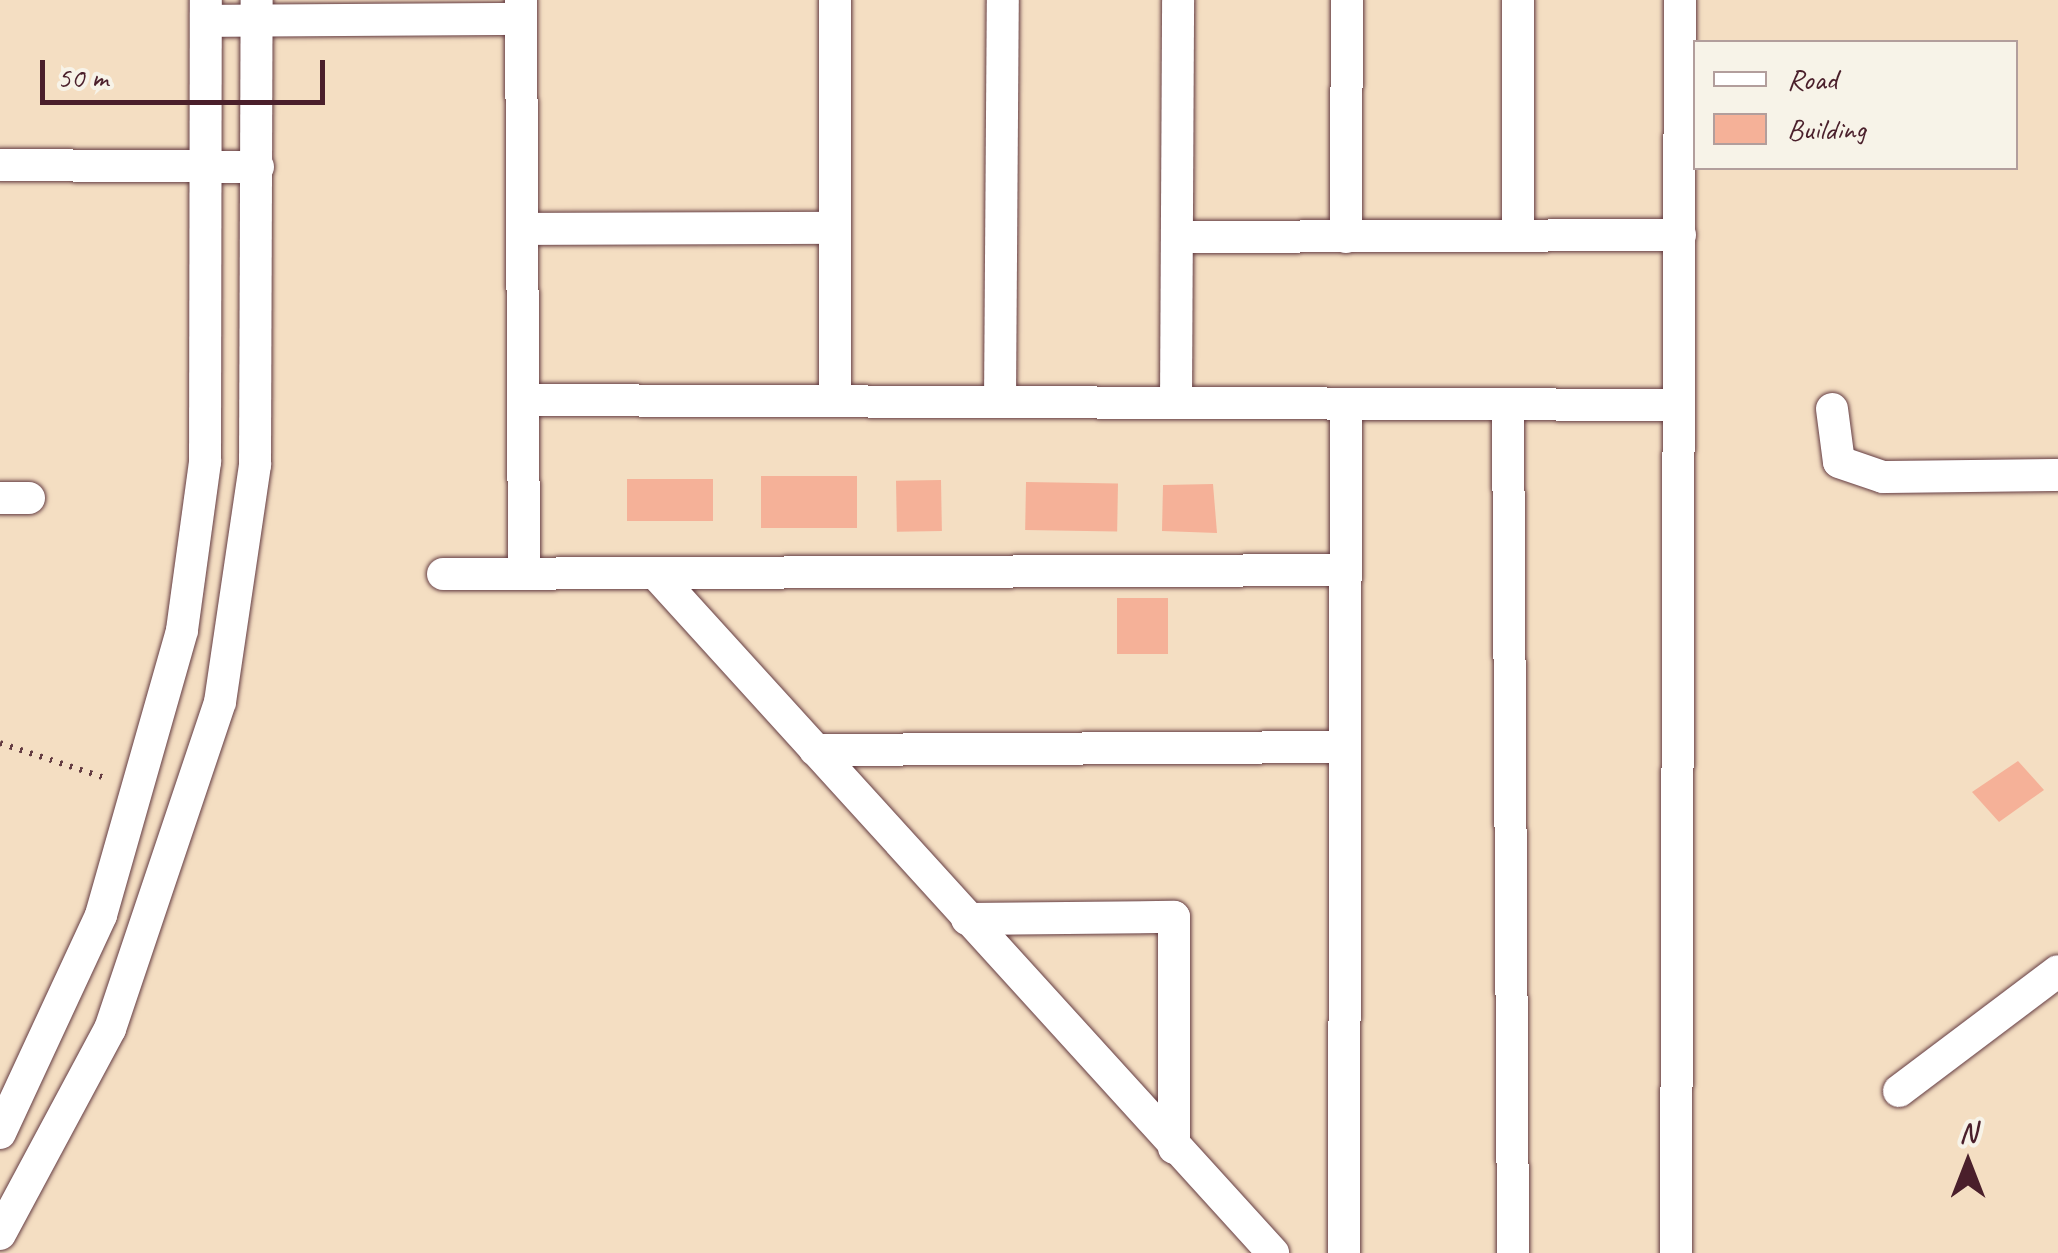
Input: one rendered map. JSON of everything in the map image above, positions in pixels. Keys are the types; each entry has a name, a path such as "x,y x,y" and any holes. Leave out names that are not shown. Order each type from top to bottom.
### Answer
{"street":[{"path":"835,0 835,401"},
{"path":"1000,402 1003,0"},
{"path":"1176,402 1178,0"},
{"path":"1346,0 1346,237"},
{"path":"1518,0 1518,236"},
{"path":"1676,1253 1680,0"},
{"path":"0,1133 70,992 142,790 200,515 206,10 521,9 524,574"},
{"path":"0,1234 110,1029 191,808 250,521 258,167 257,10"},
{"path":"0,165 258,167"},
{"path":"522,228 836,228"},
{"path":"1177,237 1680,235"},
{"path":"524,400 1679,405"},
{"path":"1344,1253 1346,404"},
{"path":"1508,404 1513,1253"},
{"path":"1832,409 1839,462 1884,477 2058,475"},
{"path":"443,574 1345,570"},
{"path":"655,573 1273,1253"},
{"path":"815,750 1345,748"},
{"path":"142,790 191,808"},
{"path":"967,919 1174,917 1174,1148"},
{"path":"1899,1090 2058,971"}],"path":[{"path":"0,743 142,790"}],"building":[{"path":"761,476 857,476 857,528 761,528"},
{"path":"627,479 713,479 713,521 627,521"},
{"path":"941,480 942,531 897,532 896,481"},
{"path":"1026,482 1118,484 1117,532 1025,530"},
{"path":"1213,484 1217,533 1162,531 1163,485"},
{"path":"1117,598 1168,598 1168,654 1117,654"},
{"path":"2018,761 2044,790 1999,822 1972,792"}]}
